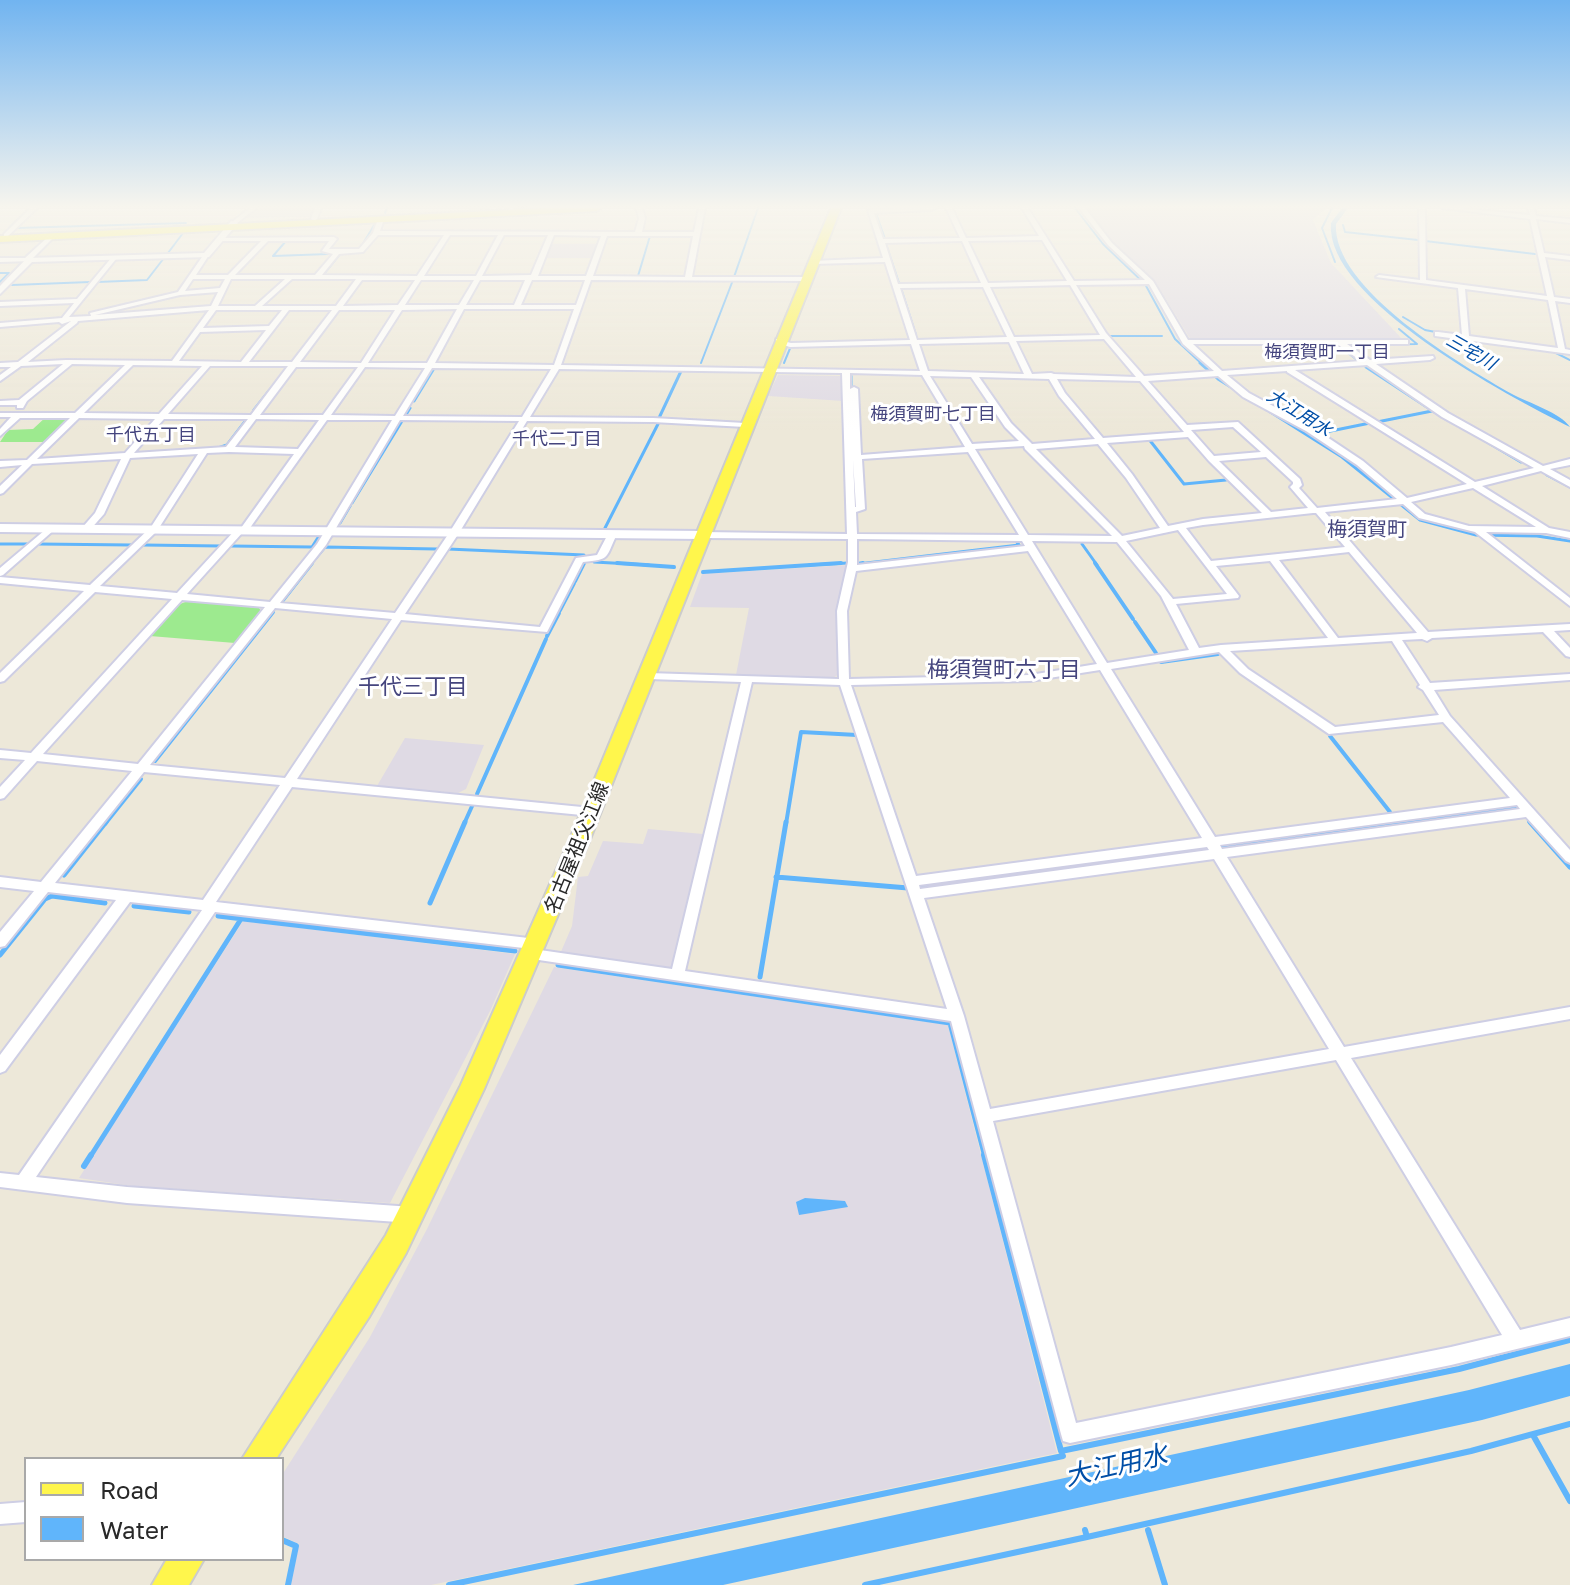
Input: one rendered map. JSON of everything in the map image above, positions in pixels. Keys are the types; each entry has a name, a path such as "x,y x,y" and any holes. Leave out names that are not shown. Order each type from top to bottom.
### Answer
{"main road":[{"name":"名古屋祖父江線","path":"259,1457 412,1215 535,949 805,282"},
{"path":"169,1585 186,1561"}],"street":[{"path":"62,322 94,282"},
{"path":"180,293 188,282"},
{"path":"173,364 214,308 227,282"},
{"path":"258,306 285,282"},
{"path":"229,449 357,282"},
{"path":"0,795 242,530 363,365 417,282"},
{"path":"0,942 330,531 400,417 475,282"},
{"path":"517,307 530,282"},
{"path":"23,1182 454,533 557,366 587,282"},
{"path":"895,282 925,374 1516,1341"},
{"path":"1072,282 1104,336 1212,459 1269,515"},
{"path":"896,286 1146,282 1186,342 1217,375 1360,463 1400,502 1434,521 1483,534 1546,530 1570,535"},
{"path":"1423,282 1570,301"},
{"path":"1438,334 1565,352 1547,282"},
{"path":"985,284 1028,374"},
{"path":"1461,287 1466,338"},
{"path":"2,377 77,320 97,312 180,293 221,290"},
{"path":"0,304 78,301"},
{"path":"2,327 258,306 578,307"},
{"path":"242,365 288,307"},
{"path":"198,330 271,328"},
{"path":"779,341 790,345 1104,336"},
{"path":"1186,342 1405,342"},
{"path":"1339,342 1445,415 1570,484"},
{"path":"0,365 70,362 557,366 1028,374 1141,379 1430,358"},
{"path":"0,403 21,402 70,362"},
{"path":"0,491 130,364"},
{"path":"86,529 99,514 126,457 207,364"},
{"path":"1290,370 1546,530"},
{"path":"850,372 853,456 861,509 850,510 851,569 842,611 844,682 957,1016 1070,1434 1570,1327"},
{"path":"972,373 1026,445 1120,539 1169,602 1195,651"},
{"path":"1051,375 1062,394 1101,440 1166,530"},
{"path":"0,434 24,402 21,402"},
{"path":"0,415 400,417 745,425"},
{"path":"853,456 1101,440 1235,424 1297,481 1298,485 1294,487 1353,549 1427,638"},
{"path":"0,464 229,449 301,452"},
{"path":"0,679 154,529 204,451"},
{"path":"1212,459 1268,454"},
{"path":"0,528 851,537 1028,543 1120,539 1269,515 1400,502 1570,462"},
{"path":"1530,470 1570,491"},
{"path":"1169,602 1234,596 1180,527"},
{"path":"0,573 51,528"},
{"path":"0,580 543,630 579,560 601,557 612,534"},
{"path":"1483,534 1570,603"},
{"path":"851,569 1028,543"},
{"path":"1209,564 1353,549"},
{"path":"1273,558 1336,642"},
{"path":"648,676 844,682 1030,678 1221,648 1397,640 1570,627"},
{"path":"1546,629 1570,654"},
{"path":"1397,640 1423,687 1446,718 1529,812 1565,846 1570,858"},
{"path":"1221,648 1244,671 1333,731 1446,718"},
{"path":"1423,687 1570,677"},
{"path":"677,975 747,679"},
{"path":"0,754 592,812"},
{"path":"916,888 1211,841 1519,801"},
{"path":"916,888 1219,854 1529,812"},
{"path":"0,882 535,949 677,975 957,1016"},
{"path":"0,1067 126,897"},
{"path":"986,1116 1570,1013"},
{"path":"0,1180 127,1195 412,1215"},
{"path":"0,1514 24,1512"}],"shaded area":[{"path":"1156,282 1349,282 1403,340 1191,340"},
{"path":"778,375 841,376 843,401 768,396"},
{"path":"848,565 839,674 833,678 736,675 749,608 690,607 702,574"},
{"path":"405,738 484,745 466,789 458,793 377,786"},
{"path":"648,829 703,834 672,967 664,970 560,954 572,926 578,877 588,876 603,841 643,844"},
{"path":"243,921 515,954 490,1011 390,1203 133,1186 79,1178"},
{"path":"554,967 948,1025 1057,1453 431,1585 291,1585 299,1544 284,1537 284,1472 370,1337 427,1229"}],"green space":[{"path":"47,416 69,419 44,442 0,442 8,430 33,429"},
{"path":"188,601 259,608 261,611 235,643 150,636 180,604"}],"water":[{"path":"1362,282 1404,323 1463,365 1552,413 1570,427 1506,393 1425,342 1357,283"},
{"path":"805,1198 845,1201 848,1207 799,1215 796,1202"},
{"path":"1570,1364 1570,1396 1482,1420 723,1585 573,1585 1469,1390"}],"waterway":[{"path":"12,285 90,282"},
{"path":"701,363 732,282"},
{"name":"大江用水","path":"1143,282 1175,339 1203,365"},
{"path":"901,288 916,335"},
{"name":"三宅川","path":"1403,317 1425,330 1441,333"},
{"path":"1350,345 1417,344 1399,329"},
{"path":"1108,336 1162,336"},
{"path":"1337,344 1357,360"},
{"path":"784,363 791,346"},
{"path":"1552,351 1570,360"},
{"name":"大江用水","path":"1200,363 1218,379 1342,457 1420,520 1476,535 1537,536 1570,541"},
{"path":"1366,367 1436,413"},
{"path":"659,418 682,369"},
{"path":"414,401 433,370"},
{"path":"851,376 851,394"},
{"path":"254,410 269,391"},
{"path":"407,413 410,408"},
{"path":"1377,422 1432,411"},
{"path":"218,448 227,445 247,419"},
{"path":"352,503 402,421"},
{"path":"1321,433 1370,423"},
{"path":"605,528 658,424"},
{"path":"1148,438 1184,484 1226,480"},
{"path":"1482,439 1521,462"},
{"path":"1547,475 1570,487"},
{"path":"340,523 350,506"},
{"path":"231,546 312,547 319,536"},
{"path":"863,563 858,564 1019,545 1016,541"},
{"path":"0,544 27,544"},
{"path":"38,544 132,545"},
{"path":"1082,544 1097,565"},
{"path":"143,545 221,546"},
{"path":"310,565 325,547 437,549"},
{"path":"448,549 584,555"},
{"path":"594,562 633,564"},
{"path":"283,600 312,563"},
{"path":"575,581 584,563"},
{"path":"617,563 633,564"},
{"path":"815,565 841,563"},
{"path":"815,565 848,563"},
{"path":"1095,563 1133,619"},
{"path":"633,564 649,565"},
{"path":"633,564 674,567"},
{"path":"809,565 815,565"},
{"path":"703,572 815,565"},
{"path":"560,610 574,583"},
{"path":"155,761 273,612"},
{"path":"547,636 559,613"},
{"path":"1135,622 1156,653"},
{"path":"477,794 546,639"},
{"path":"1161,662 1218,654"},
{"path":"786,824 801,732 857,735"},
{"path":"1330,736 1390,812"},
{"path":"105,824 141,779"},
{"path":"464,824 473,804"},
{"path":"1395,824 1517,808"},
{"path":"64,875 106,822"},
{"path":"430,903 465,822"},
{"path":"777,877 786,822"},
{"path":"1222,847 1411,822"},
{"path":"1530,822 1570,867"},
{"path":"923,887 1208,849"},
{"path":"760,977 777,877"},
{"path":"777,877 908,888"},
{"path":"0,955 45,899 52,896 105,903"},
{"path":"134,906 189,912"},
{"path":"218,916 515,951"},
{"path":"90,1157 241,919"},
{"path":"558,965 950,1023 985,1157"},
{"path":"84,1166 91,1155"},
{"path":"984,1155 1061,1451 1459,1369 1570,1340"},
{"path":"1087,1537 1471,1451 1570,1424"},
{"path":"1533,1435 1570,1501"},
{"path":"449,1585 1063,1456"},
{"path":"1085,1530 1087,1537"},
{"path":"1148,1530 1165,1585"},
{"path":"865,1585 1087,1537"},
{"path":"284,1541 296,1546 288,1585"}],"district":[{"name":"梅須賀町一丁目","path":"1327,352"},
{"name":"梅須賀町七丁目","path":"933,414"},
{"name":"千代五丁目","path":"151,435"},
{"name":"千代二丁目","path":"557,439"},
{"name":"梅須賀町","path":"1367,530"},
{"name":"梅須賀町六丁目","path":"1004,670"},
{"name":"千代三丁目","path":"413,687"}]}
